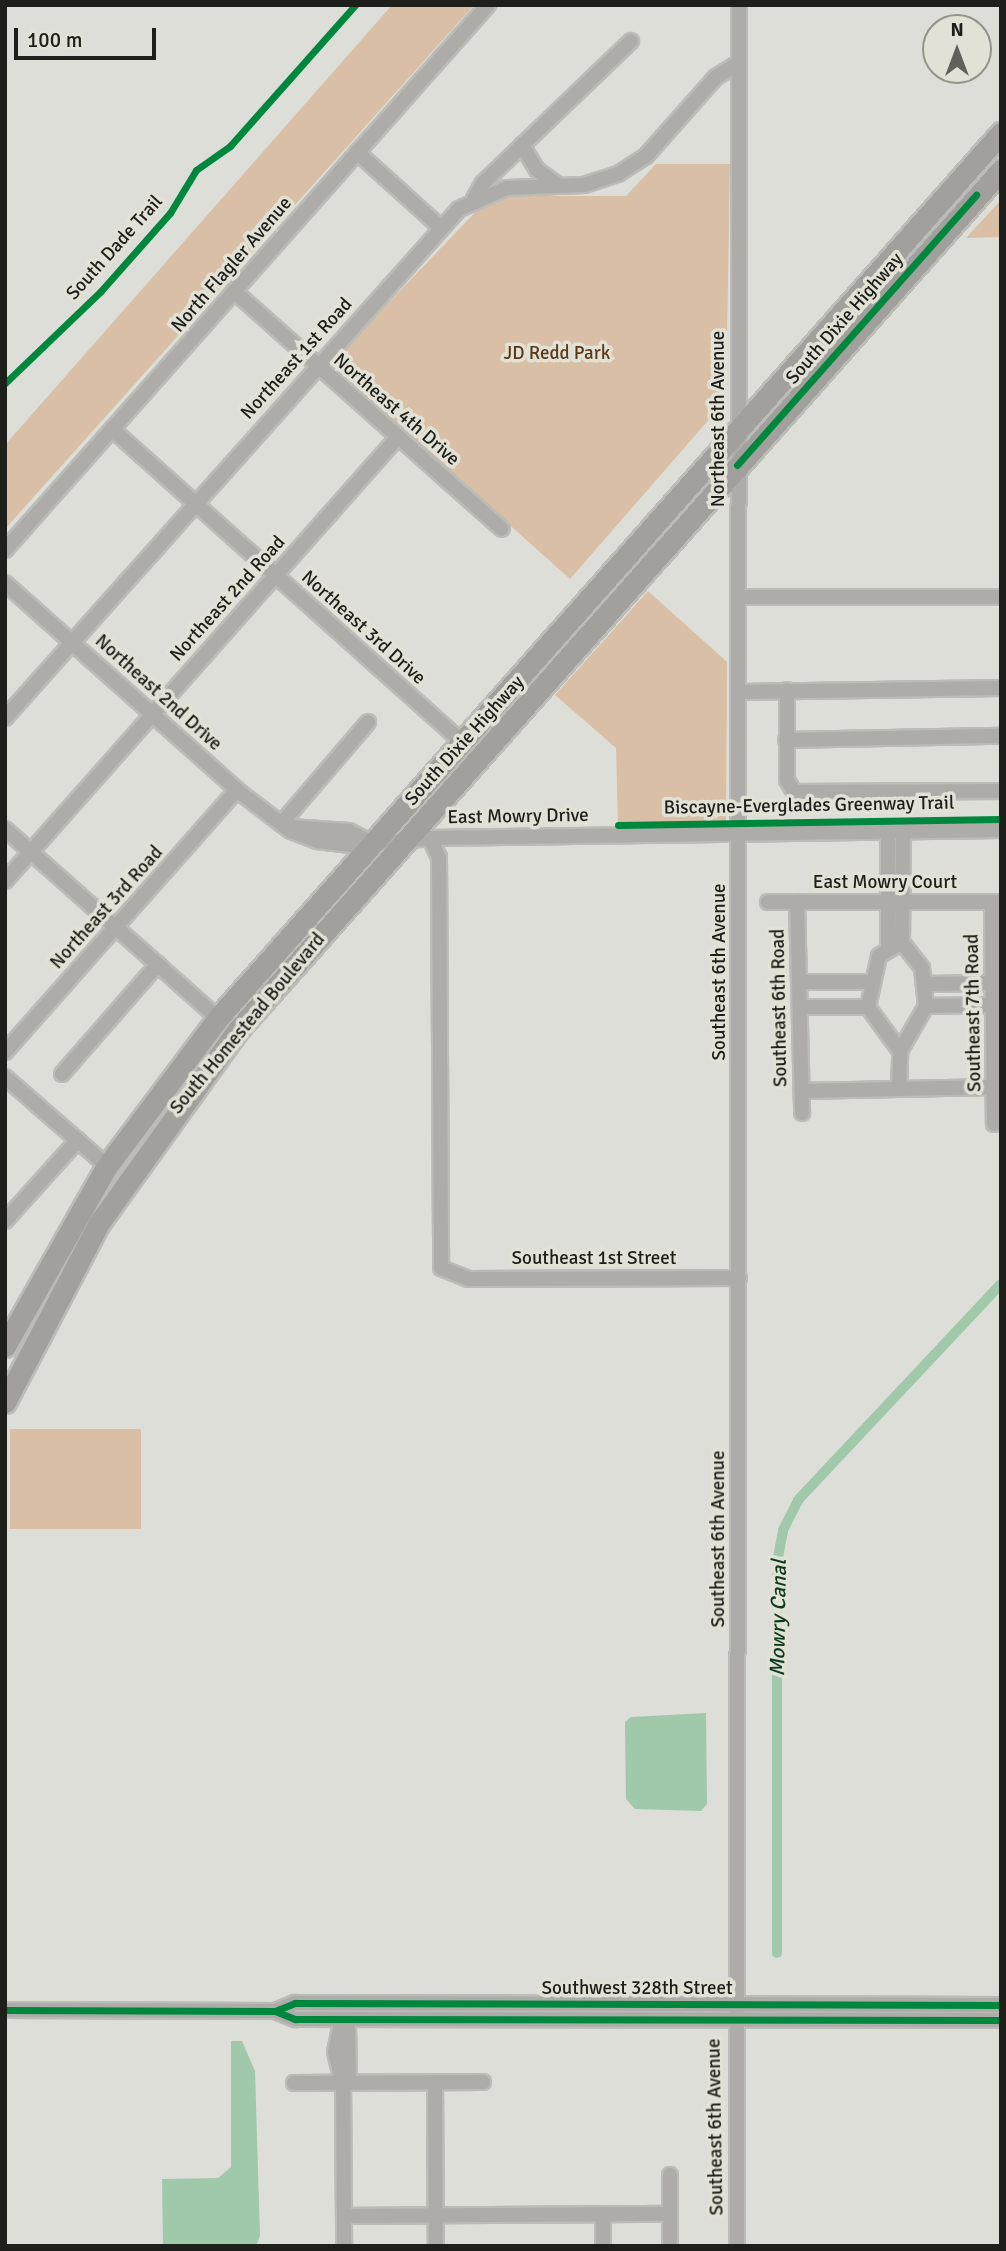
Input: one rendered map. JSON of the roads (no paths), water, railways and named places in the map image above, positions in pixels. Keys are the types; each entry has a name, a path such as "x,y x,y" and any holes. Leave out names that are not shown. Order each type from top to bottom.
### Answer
{"highway":[{"name":"South Dixie Highway","path":"373,844 1001,133"},
{"name":"South Dixie Highway","path":"404,841 1001,170"},
{"name":"South Homestead Boulevard","path":"5,1402 71,1272 132,1172 236,1032 404,841"},
{"name":"South Homestead Boulevard","path":"5,1346 107,1166 178,1069 218,1017 373,844"},
{"path":"132,1172 131,1157 176,1093 178,1069"},
{"path":"71,1272 73,1249 110,1186 107,1166"}],"street":[{"name":"North Flagler Avenue","path":"5,550 488,5"},
{"name":"Northeast 6th Avenue","path":"738,5 739,832"},
{"name":"Northeast 1st Road","path":"5,718 440,228 474,199 522,145 631,41"},
{"path":"474,199 507,188 559,186 603,180 636,164 716,77 738,64"},
{"path":"522,145 537,170 559,186"},
{"path":"357,152 440,228"},
{"name":"Northeast 4th Drive","path":"234,291 502,529"},
{"name":"Northeast 3rd Drive","path":"112,429 464,744"},
{"name":"Northeast 2nd Road","path":"5,881 398,437"},
{"name":"Northeast 2nd Drive","path":"5,583 237,790 285,825"},
{"path":"739,601 1001,597"},
{"path":"738,692 1001,688"},
{"path":"787,690 787,780 798,793 1001,791"},
{"path":"368,722 292,810 285,825 349,831 373,844"},
{"path":"786,740 1001,736"},
{"name":"Northeast 3rd Road","path":"5,1052 237,790"},
{"path":"5,829 218,1017"},
{"name":"East Mowry Drive","path":"373,844 430,838 1001,830"},
{"path":"888,831 896,902"},
{"path":"900,1051 868,1007 872,982 895,943 903,831"},
{"name":"Southeast 6th Avenue","path":"737,2246 733,2006 739,1278 739,832"},
{"path":"430,838 439,857"},
{"path":"439,857 452,838"},
{"name":"Southeast 1st Street","path":"439,857 439,1258 449,1276 739,1278"},
{"name":"East Mowry Court","path":"768,902 996,902"},
{"name":"Southeast 6th Road","path":"797,902 803,1113"},
{"name":"Southeast 7th Road","path":"995,1124 993,984 996,902"},
{"path":"895,943 922,968 926,1006 900,1051 899,1089"},
{"path":"62,1074 158,964"},
{"path":"799,982 872,982"},
{"path":"924,984 993,984"},
{"path":"926,1006 993,1004"},
{"path":"800,1007 868,1007"},
{"path":"5,1077 107,1166"},
{"path":"802,1091 994,1087"},
{"path":"5,1221 78,1140"},
{"name":"Southwest 328th Street","path":"275,2011 295,2003 1001,2005"},
{"name":"Southwest 328th Street","path":"5,2010 275,2011 295,2019 1001,2020"},
{"path":"342,2019 348,2027 342,2062 344,2246"},
{"path":"435,2082 436,2246"},
{"path":"294,2083 483,2082"},
{"path":"670,2175 670,2246"},
{"path":"603,2214 603,2246"},
{"path":"344,2216 670,2214"}],"waterway":[{"name":"Mowry Canal","path":"777,1953 777,1562 783,1530 798,1500 1001,1284"}],"park label":[{"name":"JD Redd Park","path":"557,354"}]}
